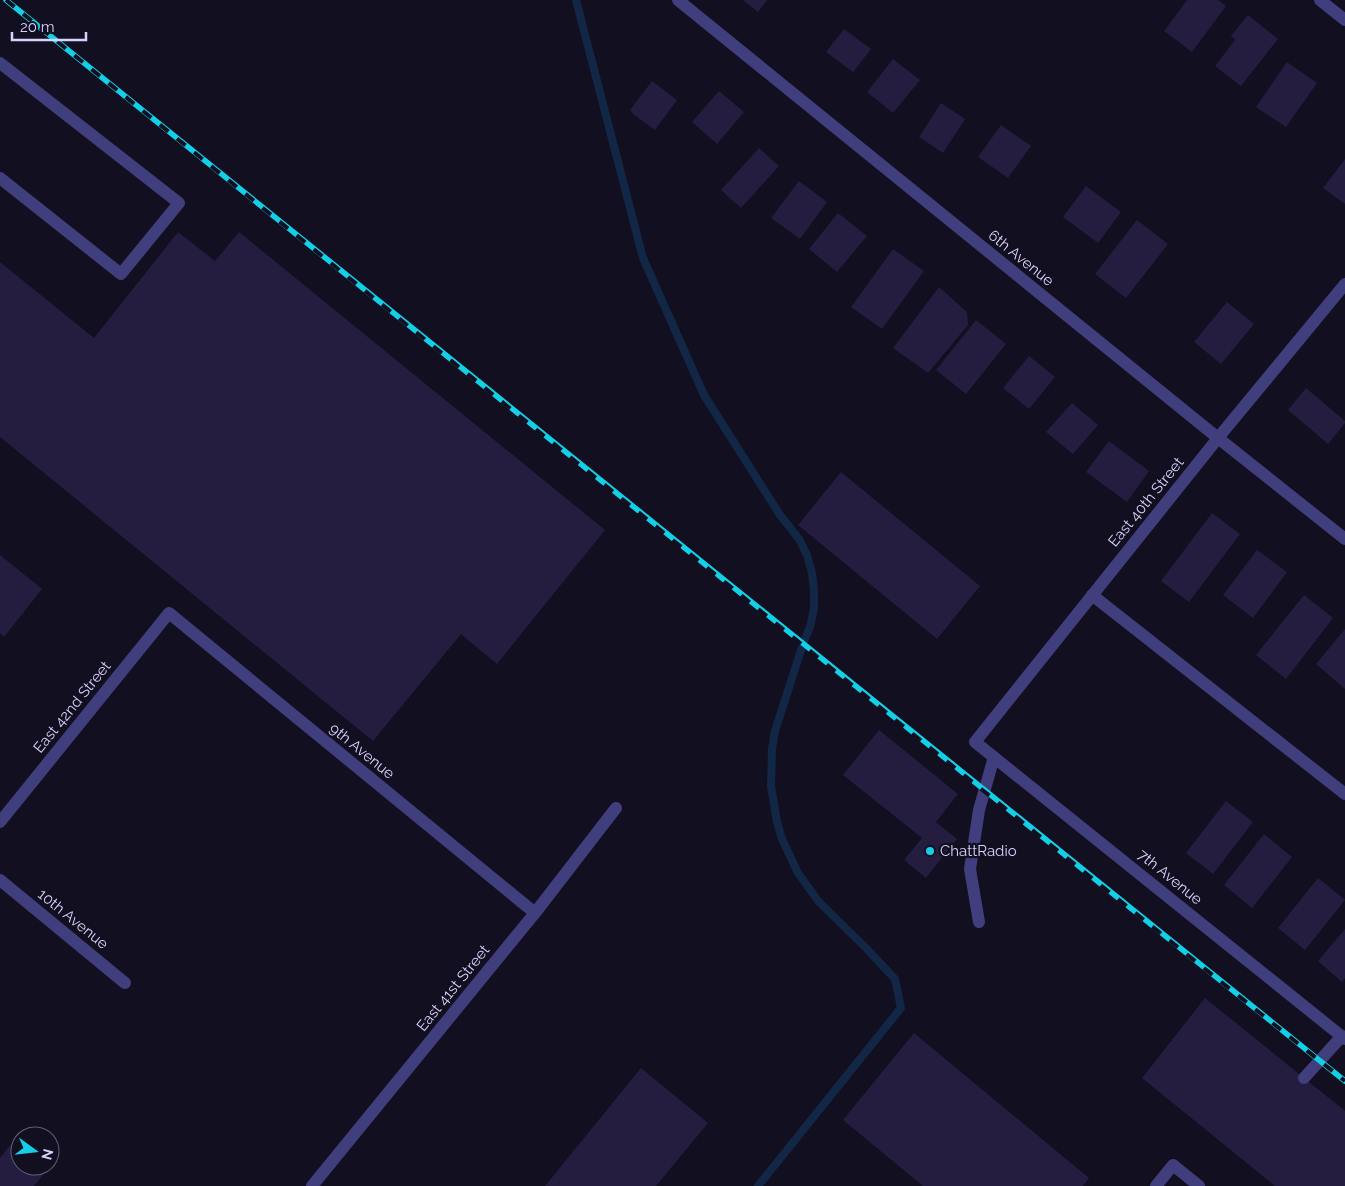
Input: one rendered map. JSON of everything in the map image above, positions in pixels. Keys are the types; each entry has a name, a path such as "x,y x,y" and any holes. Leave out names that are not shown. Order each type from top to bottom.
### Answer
{"street":[{"name":"6th Avenue","path":"678,0 1345,539"},
{"path":"1320,0 1345,20"},
{"path":"0,63 179,203 121,274 0,178"},
{"name":"East 40th Street","path":"975,742 1218,438 1345,284"},
{"path":"1092,595 1345,794"},
{"name":"East 42nd Street","path":"0,822 169,613"},
{"name":"9th Avenue","path":"169,613 535,913"},
{"name":"7th Avenue","path":"975,742 1344,1038"},
{"path":"979,922 970,870 979,810 994,757"},
{"name":"East 41st Street","path":"312,1186 535,913 616,808"},
{"name":"10th Avenue","path":"0,880 125,983"},
{"path":"1304,1078 1344,1038"},
{"path":"1156,1186 1172,1165 1199,1186"}],"building":[{"path":"743,0 767,0 758,12"},
{"path":"1187,0 1218,0 1226,6 1192,52 1164,31"},
{"path":"1248,15 1278,39 1241,86 1215,66 1235,40 1231,36"},
{"path":"844,29 871,49 853,72 826,52"},
{"path":"893,59 920,80 893,113 867,92"},
{"path":"1287,62 1317,83 1286,127 1256,107"},
{"path":"652,81 677,100 655,130 630,110"},
{"path":"719,91 744,112 717,144 692,122"},
{"path":"941,103 965,119 943,153 919,137"},
{"path":"1001,125 1031,146 1008,178 978,157"},
{"path":"759,148 779,166 741,208 721,190"},
{"path":"1345,159 1345,204 1323,188"},
{"path":"799,181 827,202 800,239 771,218"},
{"path":"1086,186 1121,212 1098,243 1063,217"},
{"path":"838,213 867,236 837,272 809,249"},
{"path":"1137,220 1168,244 1126,298 1095,274"},
{"path":"178,232 215,261 239,232 605,530 497,664 461,634 373,741 0,437 0,262 94,338"},
{"path":"893,249 924,271 882,329 851,307"},
{"path":"939,287 967,312 968,325 928,373 893,348"},
{"path":"1227,302 1254,324 1221,364 1194,342"},
{"path":"976,320 1006,344 966,394 936,370"},
{"path":"1029,356 1055,377 1029,409 1003,388"},
{"path":"1306,388 1345,421 1328,444 1288,410"},
{"path":"1072,403 1098,425 1073,454 1046,432"},
{"path":"1109,441 1149,471 1127,502 1086,472"},
{"path":"841,472 980,586 937,639 798,525"},
{"path":"1212,513 1240,534 1189,602 1161,581"},
{"path":"1257,550 1287,572 1253,618 1223,595"},
{"path":"0,555 42,589 4,637 0,633"},
{"path":"1304,595 1333,618 1286,679 1256,655"},
{"path":"1345,629 1345,689 1316,664"},
{"path":"879,730 958,794 936,822 957,839 926,878 904,860 922,838 843,775"},
{"path":"1226,801 1253,822 1213,874 1186,853"},
{"path":"1264,834 1292,857 1252,908 1224,885"},
{"path":"1318,878 1345,900 1305,950 1278,928"},
{"path":"1345,929 1345,978 1342,982 1318,961"},
{"path":"1205,998 1345,1111 1345,1186 1275,1186 1142,1078"},
{"path":"914,1033 1089,1178 1083,1186 923,1186 843,1120"},
{"path":"641,1068 708,1123 656,1186 545,1186"},
{"path":"10,1146 10,1176 42,1176 34,1186 0,1186 0,1158"}],"waterway":[{"path":"576,0 643,258 704,395 780,515 799,539 807,555 812,573 814,609 810,627 775,731 772,749 771,786 782,839 798,873 819,902 895,979 901,1008 758,1186"}],"railway":[{"path":"6,0 842,677 1345,1081"}],"place":[{"name":"ChattRadio","path":"930,851"}]}
